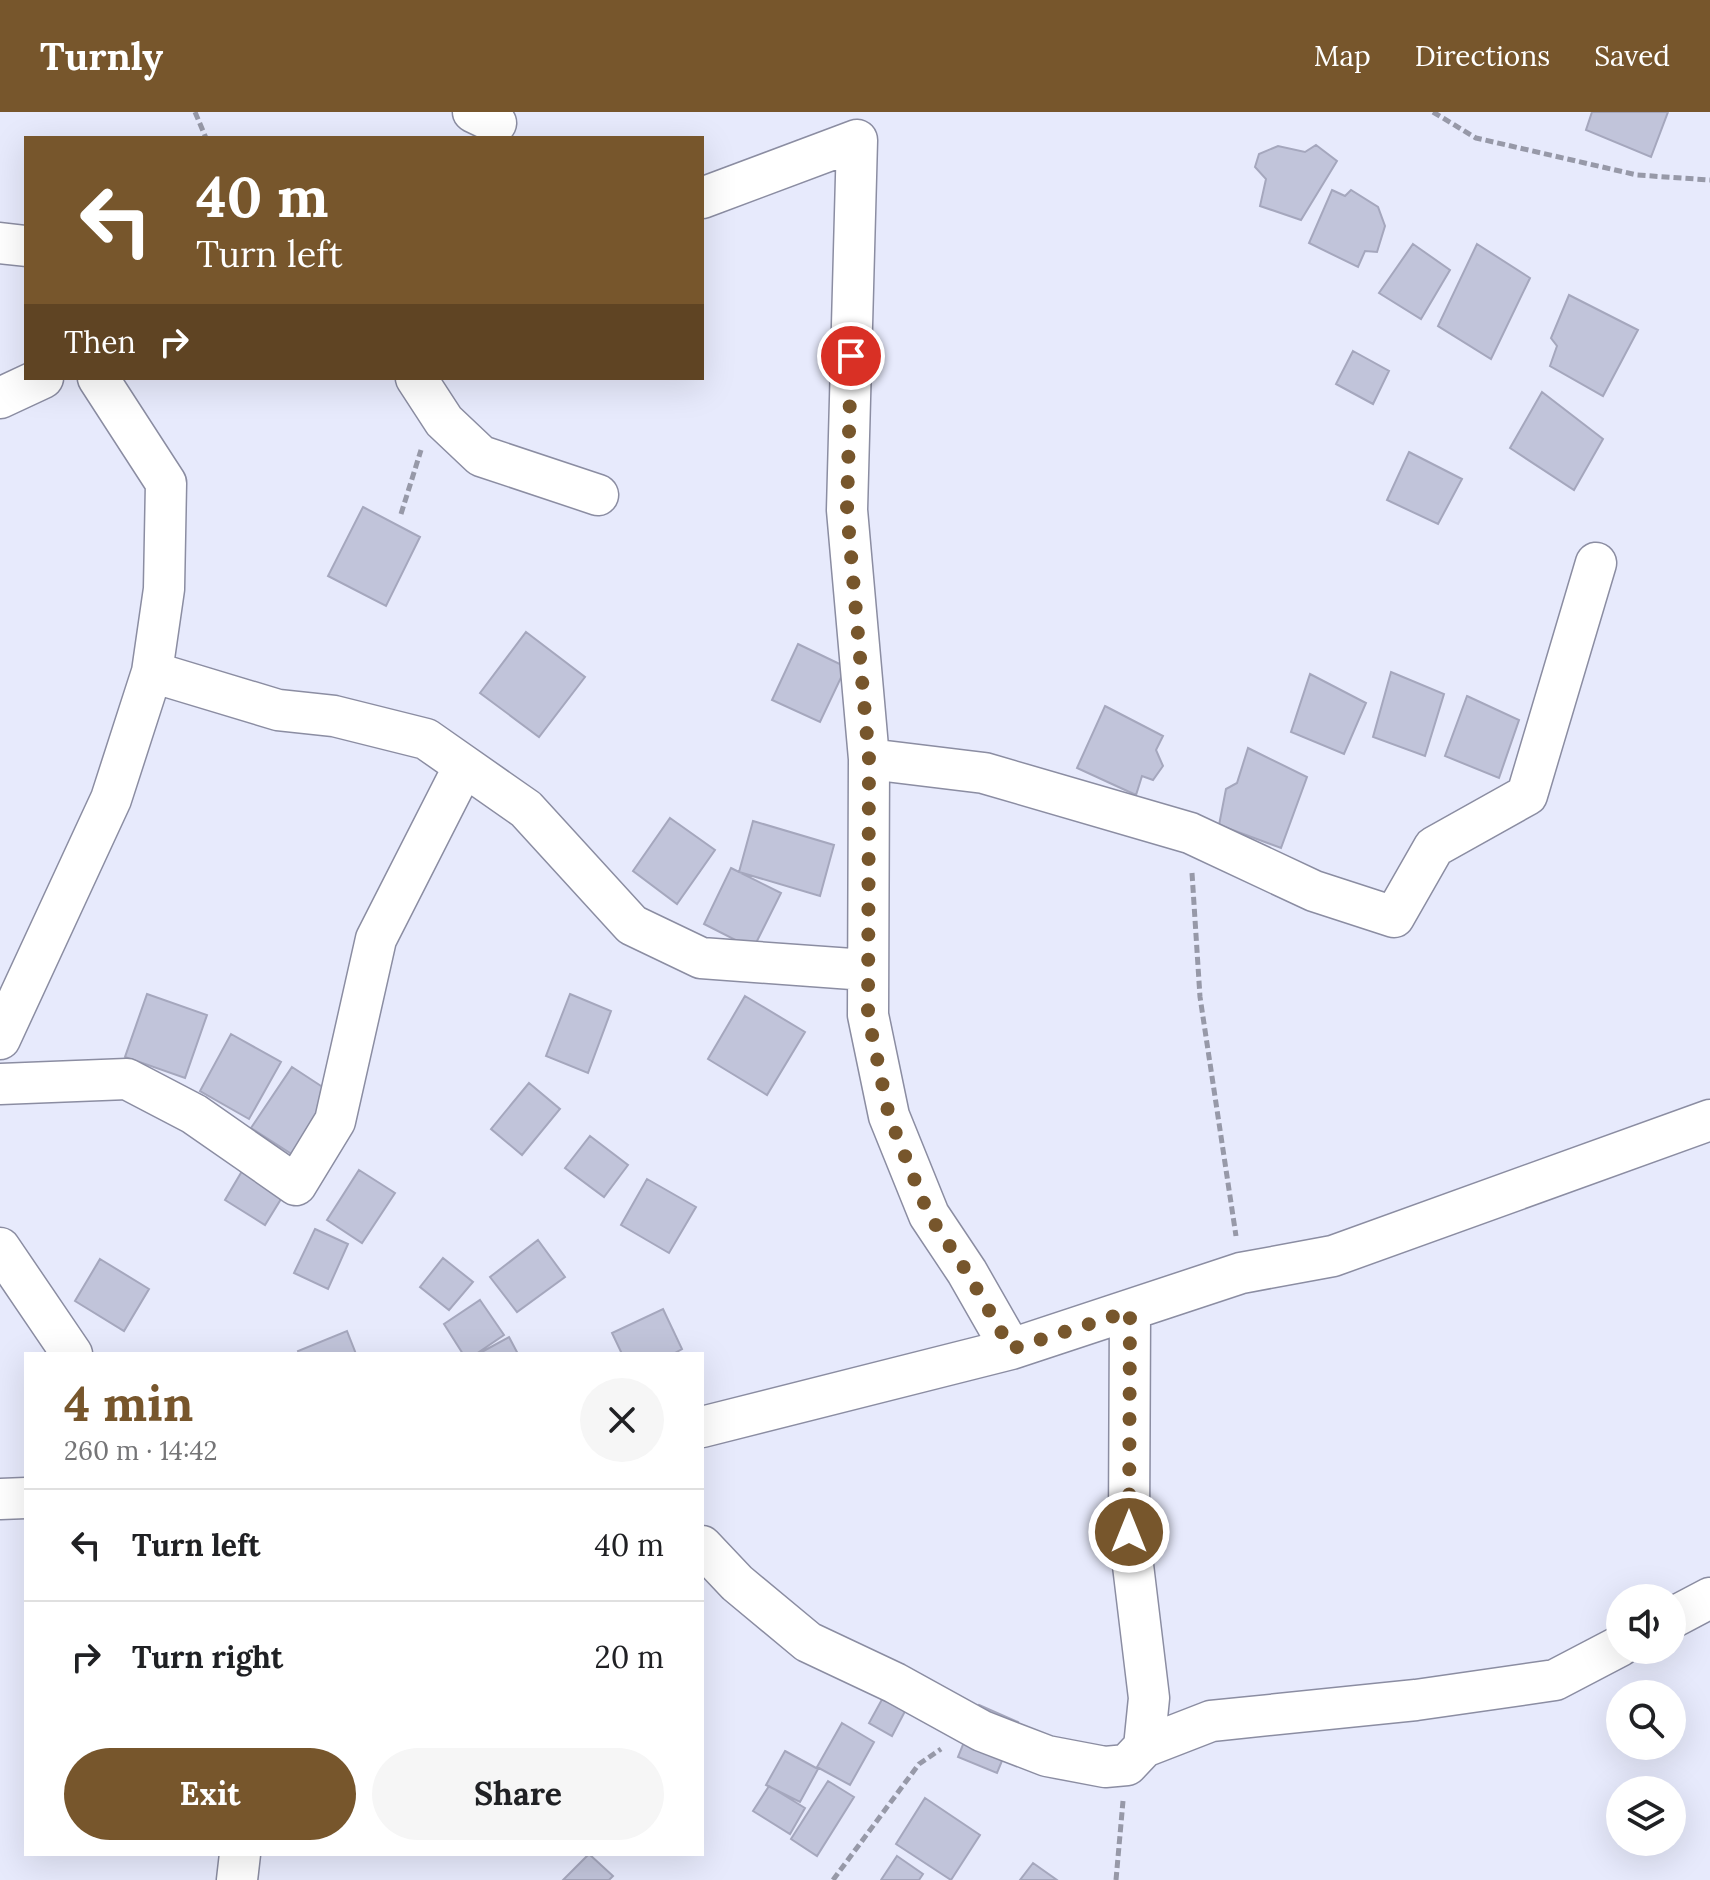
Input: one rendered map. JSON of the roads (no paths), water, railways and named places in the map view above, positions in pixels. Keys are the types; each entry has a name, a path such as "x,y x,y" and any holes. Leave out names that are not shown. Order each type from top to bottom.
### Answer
{"street":[{"path":"704,197 861,126 847,510 869,759 868,1015 889,1116 929,1215 967,1272 1011,1349"},
{"path":"0,243 24,246"},
{"path":"0,398 39,380"},
{"path":"0,1039 111,799 152,672 164,589 166,483 99,380"},
{"path":"423,388 444,421 481,456 598,495"},
{"path":"869,759 984,773 1190,833 1314,891 1394,917 1434,847 1527,795 1596,563"},
{"path":"152,672 278,710 334,716 426,739 526,809 632,925 701,958 866,970"},
{"path":"0,1084 127,1079 194,1114 296,1185 335,1121 376,939 464,766"},
{"path":"704,1426 1011,1349 1241,1273 1333,1256 1710,1120"},
{"path":"0,1248 71,1352"},
{"path":"1130,1311 1129,1532 1149,1698 1135,1756"},
{"path":"0,1499 24,1498"},
{"path":"704,1548 737,1583 808,1642 895,1683 982,1731 1047,1756 1105,1767 1211,1721 1416,1700 1555,1680 1606,1653"},
{"path":"1686,1611 1710,1598"},
{"path":"237,1880 240,1856"}]}
